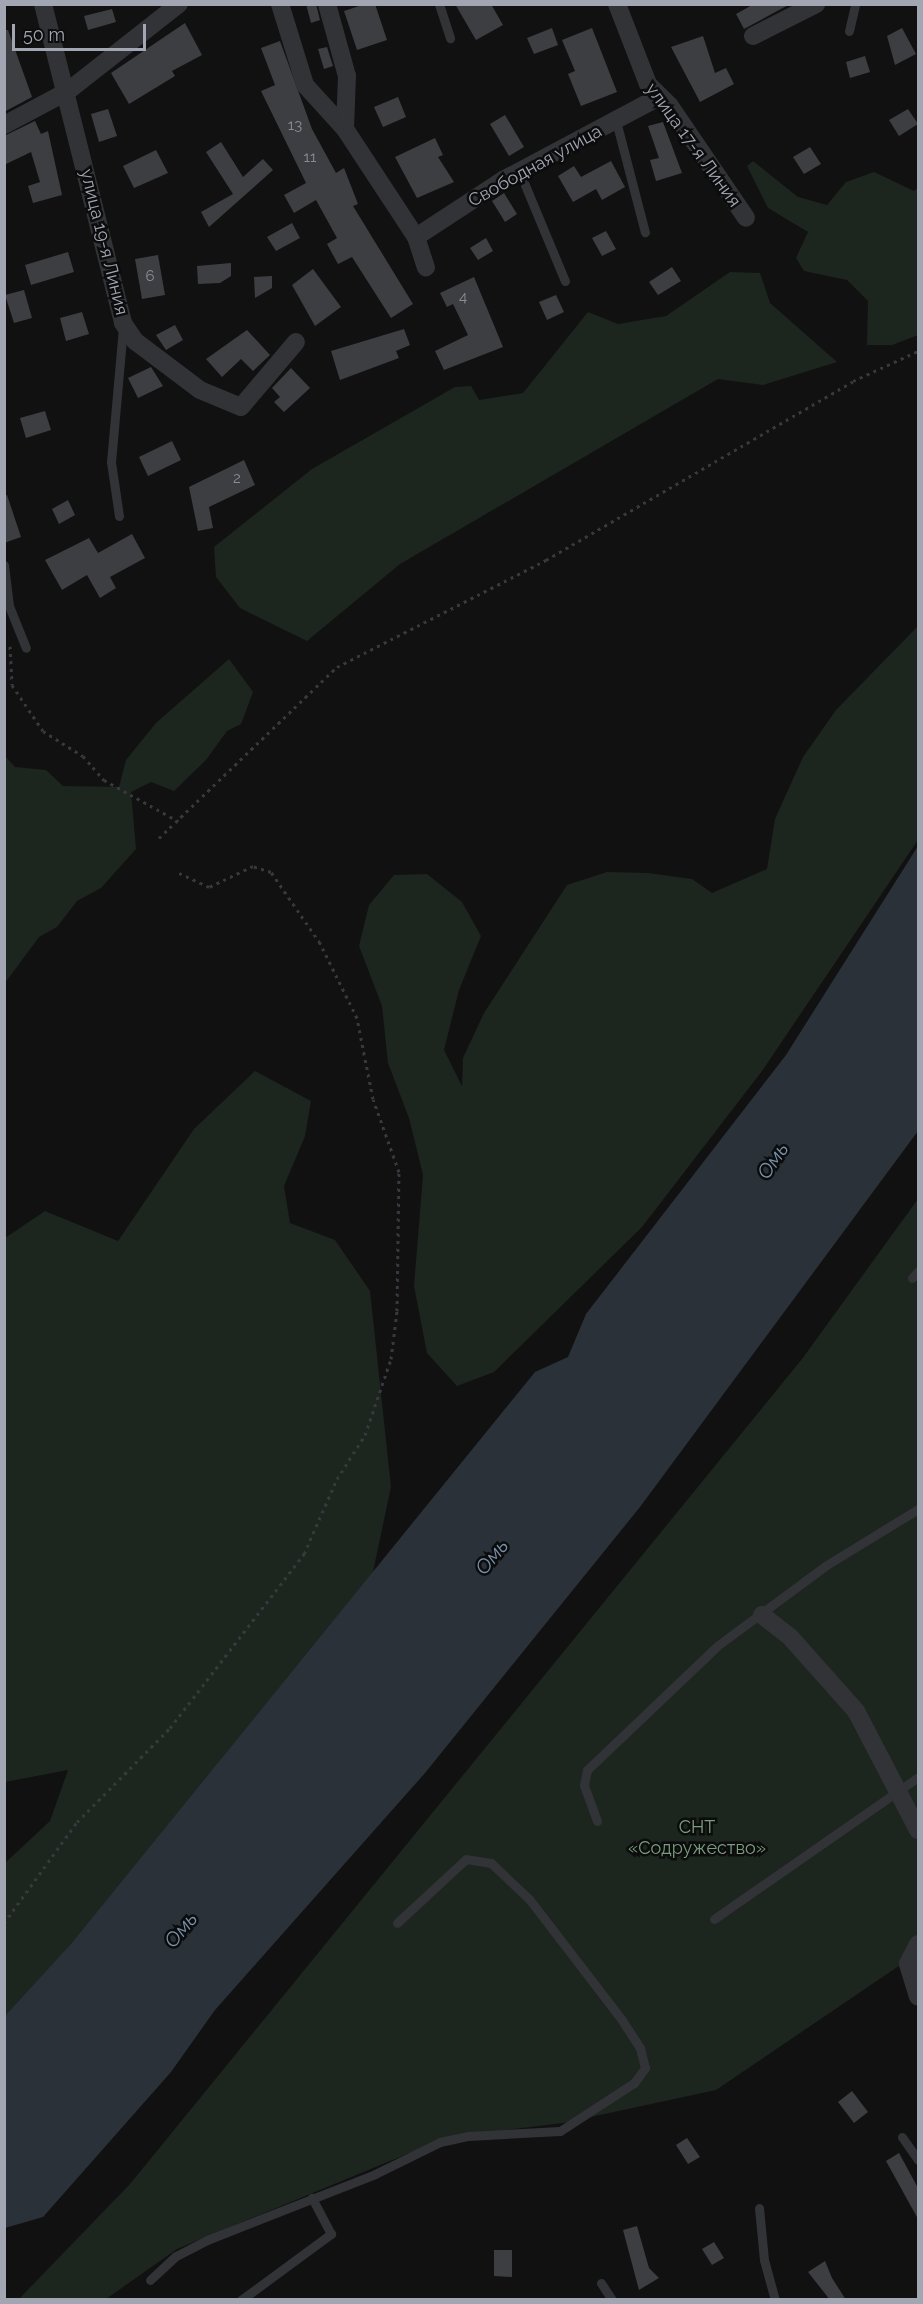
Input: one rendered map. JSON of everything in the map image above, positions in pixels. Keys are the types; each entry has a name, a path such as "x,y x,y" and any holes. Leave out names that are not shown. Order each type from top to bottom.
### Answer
{"street":[{"name":"улица 19-я Линия","path":"43,4 68,91 123,323 135,341 166,368 200,390 241,407 296,342"},
{"path":"4,125 68,91 179,4"},
{"path":"279,4 305,85 345,129 416,237 426,267"},
{"path":"327,4 347,75 345,129"},
{"name":"улица 17-я Линия","path":"617,4 627,37 657,98 670,106 746,218"},
{"path":"753,36 816,4"},
{"name":"Свободная улица","path":"416,237 520,173 657,98"},
{"path":"762,1615 791,1638 856,1711 899,1788 918,1830"},
{"path":"918,1944 908,1964 918,1996"}],"lane":[{"path":"439,4 450,38"},
{"path":"849,31 855,4"},
{"path":"616,121 645,232"},
{"path":"520,173 565,281"},
{"path":"119,516 111,462 123,323"},
{"path":"4,565 14,625 26,648"},
{"path":"597,1821 584,1785 587,1770 717,1646 762,1615 825,1566 918,1509"},
{"path":"714,1919 899,1788 918,1777"},
{"path":"150,2280 176,2256 207,2240 312,2198 440,2142 468,2136 560,2131 633,2084 645,2068 640,2048 622,2020 530,1899 491,1863 466,1859 397,1923"},
{"path":"902,2137 918,2160"},
{"path":"241,2300 331,2234 312,2198"},
{"path":"759,2208 764,2260 775,2300"},
{"path":"601,2283 612,2300"}],"path":[{"path":"159,838 337,667 546,560 853,381 918,351"},
{"path":"14,625 8,662 12,685 43,731 83,756 104,780 178,821"},
{"path":"4,1923 77,1822 170,1728 304,1554 337,1479 365,1435 391,1359 398,1311 399,1172 374,1099 357,1018 320,943 271,872 253,866 209,887 177,872"}],"green space":[{"path":"753,161 798,197 827,205 846,182 874,172 914,191 918,188 918,335 892,345 867,345 868,301 847,280 804,271 796,258 808,232 768,208 747,166"},
{"path":"730,272 760,273 770,303 837,362 763,385 718,379 400,564 307,641 240,608 216,577 214,547 312,469 455,387 471,386 479,400 523,393 588,312 618,324 666,316"},
{"path":"918,626 918,840 762,1071 642,1227 494,1372 457,1386 427,1353 414,1286 423,1175 409,1118 388,1063 382,1006 359,946 369,905 394,875 427,874 462,902 481,936 459,990 444,1050 462,1086 463,1058 484,1013 567,885 607,872 648,873 692,879 712,893 767,869 775,819 803,757 836,710"},
{"path":"229,659 253,692 241,724 227,731 206,760 174,791 151,782 131,792 136,849 101,888 77,901 57,927 39,937 5,983 5,756 15,767 46,770 63,786 119,787 126,760 156,723"},
{"path":"255,1071 311,1101 305,1136 284,1186 290,1223 335,1240 370,1291 391,1487 363,1619 5,2029 5,1863 50,1821 68,1770 5,1782 5,1238 45,1211 118,1241 194,1129"},
{"name":"СНТ «Содружество»","path":"918,1199 918,1953 716,2090 563,2123 448,2137 177,2249 106,2299 18,2300 130,2184 802,1359"}],"water":[{"name":"Омь","path":"918,846 918,1131 640,1507 425,1773 215,2010 171,2072 43,2217 5,2228 5,2016 71,1944 535,1372 568,1357 586,1314 786,1055"}],"building":[{"path":"306,4 316,4 320,20 311,23"},
{"path":"365,4 375,4 387,40 357,50 344,11"},
{"path":"455,4 491,4 503,25 476,40"},
{"path":"754,4 790,4 744,29 736,14"},
{"path":"112,9 116,22 88,30 84,16"},
{"path":"185,23 202,55 172,71 175,76 129,104 111,73"},
{"path":"552,28 558,45 534,54 527,38"},
{"path":"592,28 617,92 581,106 568,74 575,71 562,40"},
{"path":"902,28 916,54 895,65 887,36"},
{"path":"4,30 8,30 32,97 4,112"},
{"path":"703,36 715,73 726,68 734,84 700,102 671,47"},
{"path":"280,41 312,129 336,173 344,168 358,204 353,206 413,304 391,318 352,257 338,264 327,244 337,238 316,200 294,213 284,195 306,183 261,91 275,85 261,48"},
{"path":"327,47 333,66 324,69 318,49"},
{"path":"865,56 870,72 850,78 846,62"},
{"path":"398,97 406,117 383,127 374,107"},
{"path":"108,109 117,136 99,142 91,114"},
{"path":"908,109 918,124 899,136 889,120"},
{"path":"505,115 524,147 509,156 490,124"},
{"path":"35,121 41,134 48,131 62,195 33,203 28,186 40,182 31,152 4,165 4,136"},
{"path":"663,122 682,173 656,181 650,160 659,158 648,126"},
{"path":"435,138 443,155 438,157 454,182 417,198 395,157"},
{"path":"221,142 243,177 263,159 273,170 209,227 201,212 233,194 206,152"},
{"path":"810,147 821,164 804,174 793,157"},
{"path":"156,150 168,173 134,188 123,166"},
{"path":"611,161 625,187 602,200 596,189 573,202 558,176 574,166 581,177"},
{"path":"504,193 517,214 505,222 492,201"},
{"path":"292,223 300,238 276,251 267,237"},
{"path":"606,231 616,249 602,256 592,238"},
{"path":"486,238 493,251 478,260 470,248"},
{"path":"68,252 74,272 31,285 25,265"},
{"path":"158,255 165,295 142,299 135,259"},
{"path":"231,263 231,276 220,283 198,284 197,266"},
{"path":"672,267 681,281 658,295 649,282"},
{"path":"313,269 341,307 315,326 292,285"},
{"path":"272,276 272,288 255,298 254,277"},
{"path":"474,277 503,347 444,370 435,351 468,335 453,304 447,307 440,293"},
{"path":"24,290 32,318 14,323 5,295"},
{"path":"556,295 564,312 547,320 539,302"},
{"path":"82,312 89,334 66,341 60,318"},
{"path":"175,325 183,340 166,350 156,335"},
{"path":"404,329 410,345 396,351 399,358 340,380 331,351"},
{"path":"247,330 270,355 253,371 241,359 222,377 206,359"},
{"path":"151,367 163,386 138,398 128,378"},
{"path":"291,368 310,388 284,412 274,402 280,397 272,388"},
{"path":"45,411 51,430 26,438 20,418"},
{"path":"172,441 181,460 148,476 139,457"},
{"path":"244,460 255,485 209,507 213,528 198,531 189,487"},
{"path":"7,495 21,537 4,543 4,496"},
{"path":"68,500 75,515 59,524 52,509"},
{"path":"132,534 145,558 110,577 116,588 100,598 87,575 62,590 45,560 89,538 98,553"},
{"path":"852,2091 868,2112 854,2123 838,2102"},
{"path":"687,2138 700,2157 688,2164 676,2145"},
{"path":"899,2153 918,2188 918,2219 886,2161"},
{"path":"637,2226 649,2268 659,2278 639,2290 623,2230"},
{"path":"714,2242 724,2258 712,2265 702,2249"},
{"path":"494,2250 512,2250 512,2277 494,2276"},
{"path":"825,2261 832,2278 846,2300 830,2300 808,2272"}]}
